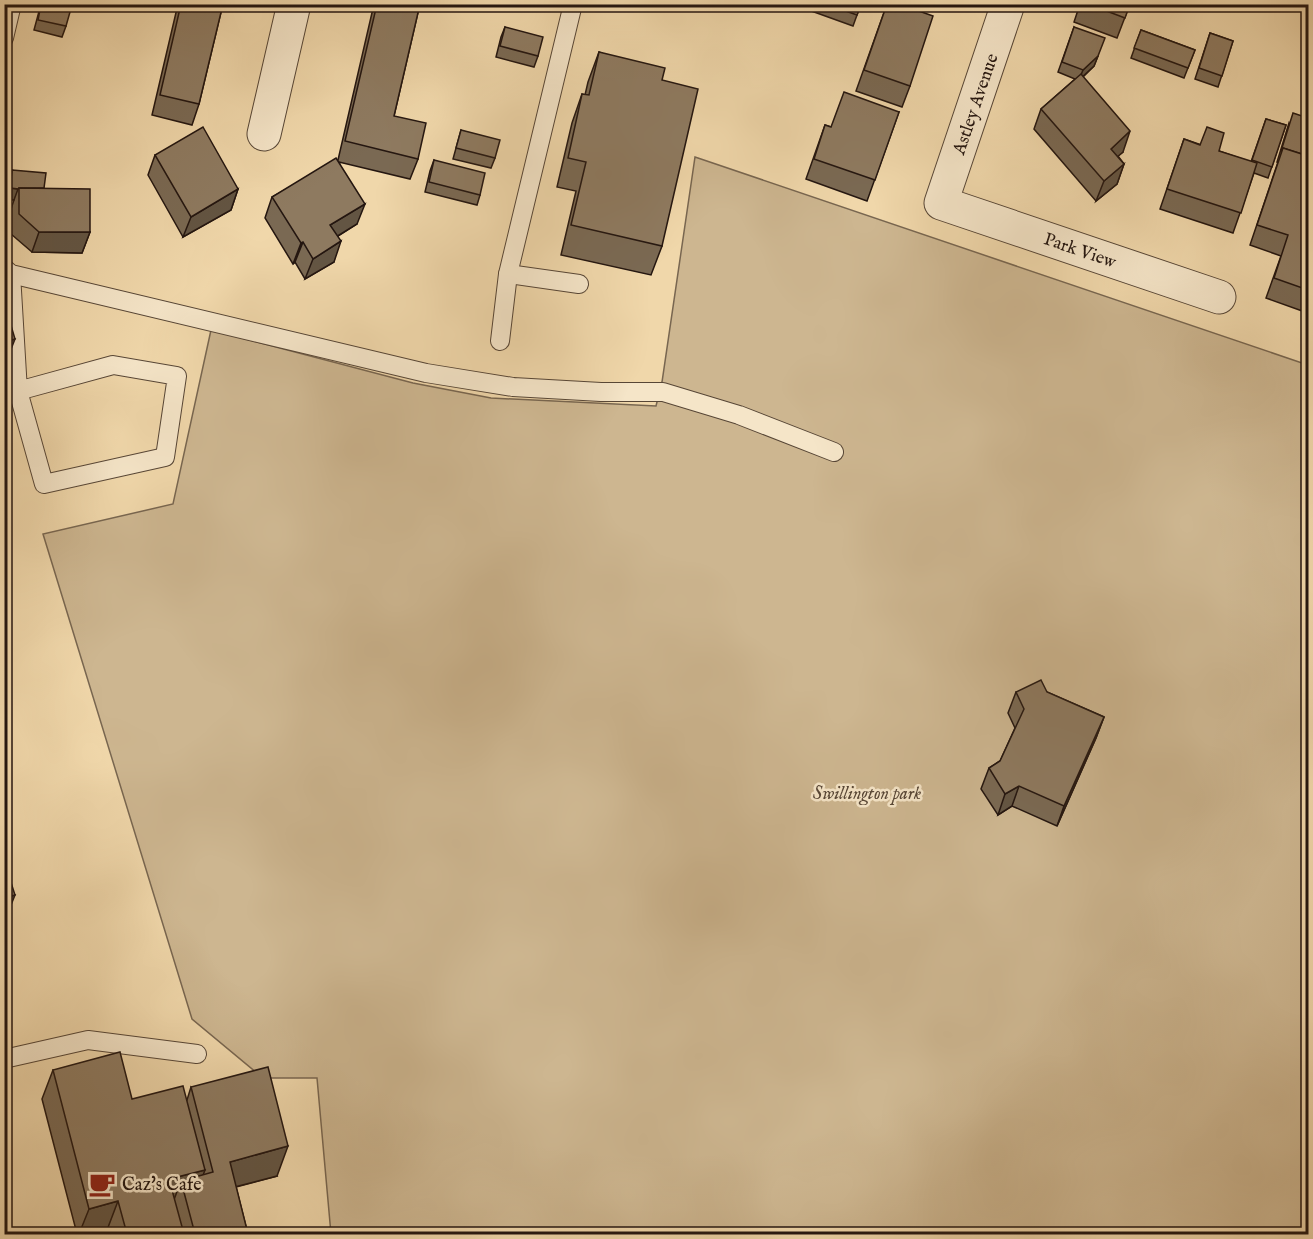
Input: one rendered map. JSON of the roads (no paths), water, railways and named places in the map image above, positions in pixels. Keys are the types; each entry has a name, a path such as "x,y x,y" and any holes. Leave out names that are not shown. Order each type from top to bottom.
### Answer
{"street":[{"path":"264,134 294,4"},
{"name":"Astley Avenue","path":"941,203 1008,4"},
{"name":"Park View","path":"941,203 1219,297"}],"lane":[{"path":"4,38 12,4"},
{"path":"500,341 508,274 573,4"},
{"path":"11,393 113,365 177,376 165,457 44,484 11,393 8,271 426,373 513,387 600,392 663,392 739,415 834,452"},
{"path":"508,274 579,284"},
{"path":"4,1059 88,1040 197,1054"}],"place":[{"name":"Caz's Cafe","path":"102,1184"}],"park label":[{"name":"Swillington park","path":"867,793"}]}
